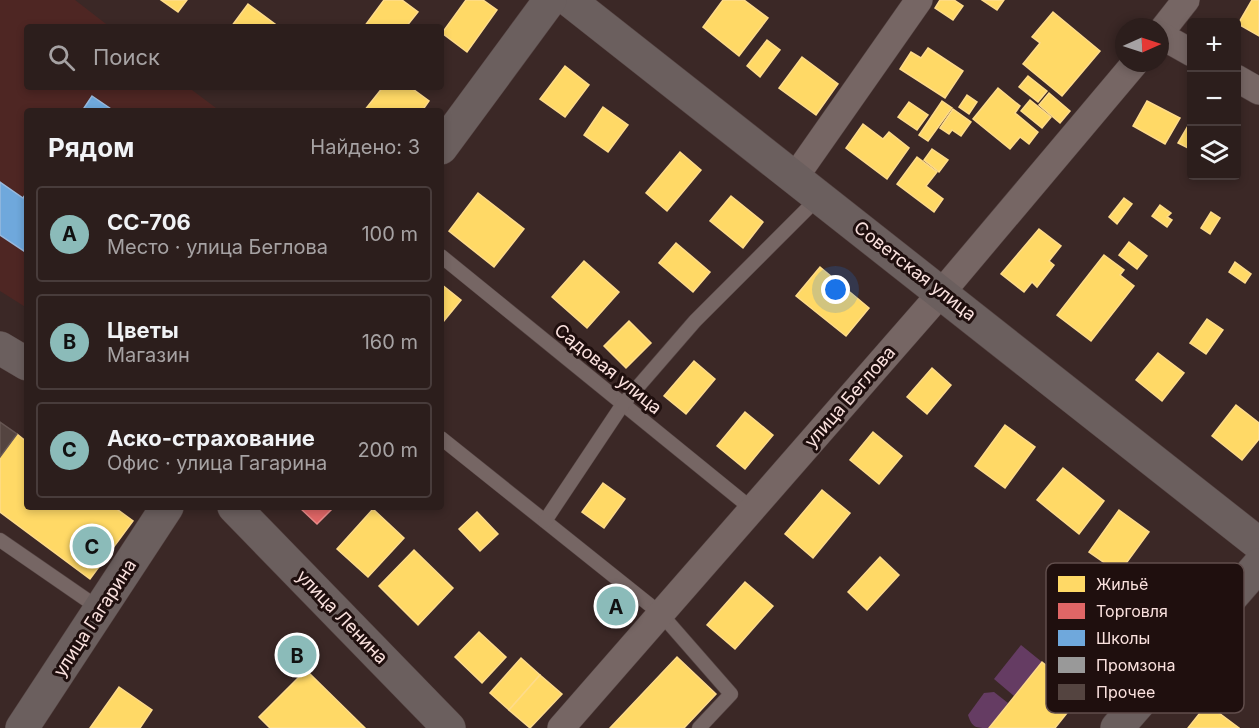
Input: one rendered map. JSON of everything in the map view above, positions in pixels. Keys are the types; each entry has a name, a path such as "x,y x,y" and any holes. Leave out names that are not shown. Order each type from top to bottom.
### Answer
{"street":[{"path":"444,144 550,0"},
{"name":"Советская улица","path":"569,0 1259,544"},
{"path":"808,187 918,0"},
{"path":"1169,20 1181,2"},
{"path":"1169,40 1187,51"},
{"name":"улица Беглова","path":"561,728 942,292 1127,72"},
{"path":"1241,81 1259,91"},
{"path":"0,348 24,362"},
{"name":"улица Гагарина","path":"22,728 165,510"},
{"name":"улица Ленина","path":"237,510 449,728"},
{"path":"1244,582 1259,565"},
{"path":"1117,728 1130,713"}],"lane":[{"path":"545,521 623,404 808,187"},
{"name":"Садовая улица","path":"444,258 752,509"},
{"path":"444,440 661,614 731,694 699,728"},
{"path":"0,540 100,609"}],"shaded area":[{"path":"0,0 75,0 106,24 24,24 24,90 192,90 216,108 24,108 24,306 0,291"},
{"path":"1021,645 1042,662 1014,696 994,679"},
{"path":"994,692 1008,703 989,728 975,726 968,715 984,693"}],"building: Жильё":[{"path":"161,0 187,0 178,12"},
{"path":"384,0 402,0 418,12 408,24 366,24"},
{"path":"466,0 483,0 497,10 467,52 444,35 444,30"},
{"path":"723,0 744,0 768,18 739,56 703,27"},
{"path":"940,0 954,0 963,6 953,20 935,8"},
{"path":"982,0 1004,0 997,10"},
{"path":"1252,0 1259,0 1259,36 1241,26 1241,19"},
{"path":"248,4 275,24 233,24"},
{"path":"1053,12 1100,51 1062,96 1023,64 1040,43 1032,37"},
{"path":"767,40 780,50 760,77 747,66"},
{"path":"928,48 963,71 945,98 900,69 911,52 921,58"},
{"path":"802,57 838,84 816,115 779,88"},
{"path":"565,66 589,85 565,117 540,99"},
{"path":"1028,76 1047,91 1038,102 1019,87"},
{"path":"998,88 1020,106 1015,113 1038,132 1029,144 1020,137 1010,149 973,119"},
{"path":"381,90 414,90 429,101 424,108 366,108"},
{"path":"1049,93 1070,111 1060,123 1039,105"},
{"path":"967,95 977,102 969,114 959,107"},
{"path":"1030,100 1051,117 1042,128 1021,111"},
{"path":"942,101 952,108 928,141 919,135"},
{"path":"1147,101 1180,118 1165,144 1133,126"},
{"path":"909,102 928,115 917,130 898,117"},
{"path":"603,107 628,125 608,152 584,135"},
{"path":"953,109 971,122 961,136 952,130 949,134 940,128"},
{"path":"863,124 883,139 889,132 909,148 887,179 846,148"},
{"path":"1187,128 1187,148 1178,143"},
{"path":"932,149 948,160 939,172 924,160"},
{"path":"680,152 701,170 667,211 646,193"},
{"path":"917,157 937,172 926,186 943,199 934,212 897,184"},
{"path":"478,193 524,229 494,267 449,231"},
{"path":"731,196 763,222 743,248 710,221"},
{"path":"1124,198 1132,204 1117,224 1109,217"},
{"path":"1160,205 1171,213 1167,217 1172,220 1167,227 1152,216"},
{"path":"1211,212 1220,218 1210,234 1201,228"},
{"path":"1039,229 1061,246 1049,261 1054,265 1037,287 1032,282 1024,292 1001,274"},
{"path":"1129,242 1147,256 1137,269 1119,255"},
{"path":"676,243 710,272 693,292 659,263"},
{"path":"1104,255 1124,270 1120,275 1134,286 1091,341 1057,315"},
{"path":"584,261 619,292 587,328 552,297"},
{"path":"1235,262 1251,274 1245,283 1229,272"},
{"path":"820,267 869,308 846,336 796,296"},
{"path":"444,286 461,300 444,321"},
{"path":"1207,319 1223,330 1206,354 1190,343"},
{"path":"629,321 651,343 626,368 604,346"},
{"path":"1158,353 1184,373 1162,401 1136,380"},
{"path":"694,361 715,379 686,414 664,396"},
{"path":"932,368 951,385 927,414 907,397"},
{"path":"1236,405 1259,423 1259,439 1242,460 1212,436"},
{"path":"745,412 773,435 745,469 717,446"},
{"path":"1005,425 1035,447 1005,488 975,466"},
{"path":"873,432 902,456 879,484 850,460"},
{"path":"17,434 24,440 24,510 118,510 133,521 90,579 0,512 0,457"},
{"path":"1063,468 1104,501 1079,534 1037,500"},
{"path":"603,483 625,499 604,528 582,512"},
{"path":"822,490 850,513 813,558 785,534"},
{"path":"372,510 404,538 368,577 337,549"},
{"path":"1119,510 1149,532 1126,563 1105,563 1089,552"},
{"path":"477,512 498,534 480,551 459,529"},
{"path":"414,550 453,588 418,625 379,586"},
{"path":"880,557 899,575 867,610 848,592"},
{"path":"745,582 773,606 735,649 707,625"},
{"path":"479,632 506,657 482,683 455,657"},
{"path":"677,657 716,694 684,728 610,728"},
{"path":"521,658 540,675 509,710 490,693"},
{"path":"1042,662 1046,665 1046,713 1067,713 1055,728 989,728"},
{"path":"306,670 365,728 270,728 259,717"},
{"path":"540,675 562,694 530,728 509,710"},
{"path":"119,687 152,710 140,728 90,728"},
{"path":"1200,713 1219,713 1239,728 1188,728"}],"building: Торговля":[{"path":"302,510 331,510 317,524"},
{"path":"293,642 310,659 301,668 284,652"}],"building: Школы":[{"path":"92,96 110,108 84,108"},
{"path":"0,182 23,198 24,196 24,251 0,235"}],"building: Промзона":[{"path":"618,595 627,604 615,617 606,608"}],"building: Прочее":[{"path":"0,422 17,434 0,457"}],"place":[{"name":"Аско-страхование","path":"92,546"},
{"name":"СС-706","path":"616,606"},
{"name":"Цветы","path":"297,655"}]}
